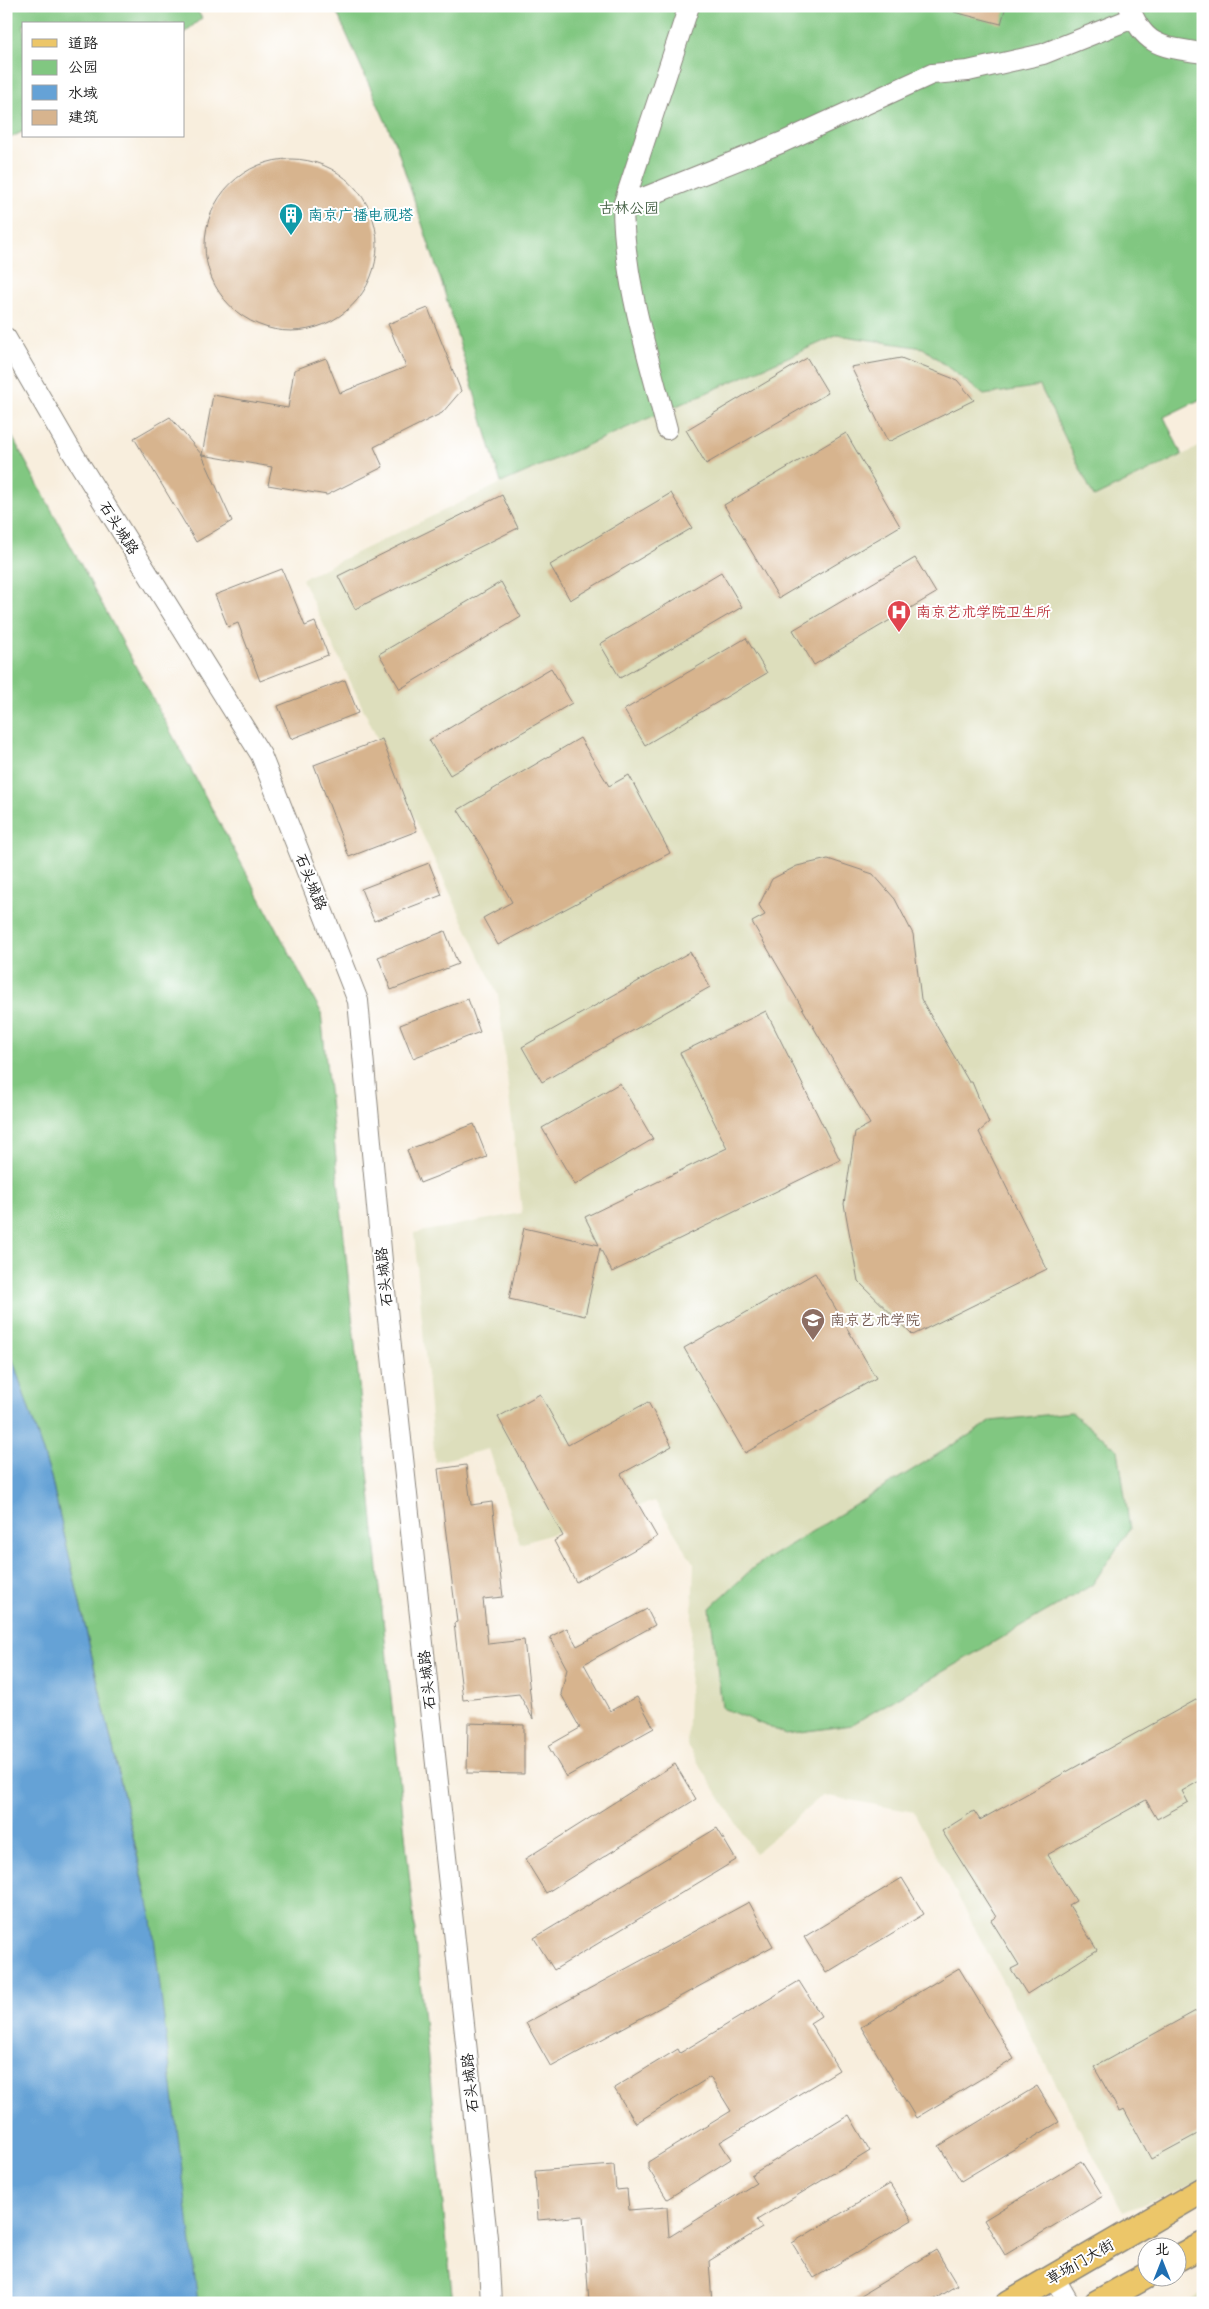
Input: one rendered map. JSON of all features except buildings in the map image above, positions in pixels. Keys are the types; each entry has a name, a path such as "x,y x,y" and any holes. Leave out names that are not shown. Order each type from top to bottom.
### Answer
{"main road":[{"name":"草场门大街","path":"1009,2303 1203,2190"},
{"path":"1186,2254 1203,2245"},
{"path":"1097,2303 1136,2282"}],"street":[{"path":"667,429 631,292 623,240 622,206 689,6"},
{"path":"622,206 782,142 932,74 968,71 1043,54 1131,12 1146,37 1161,46 1203,53"},
{"name":"石头城路","path":"6,338 69,447 261,755 358,1001 383,1272 488,2247 491,2303"},
{"path":"1054,2277 1069,2303"}],"shaded area":[{"name":"南京艺术学院","path":"838,335 923,348 984,395 1040,386 1094,497 1203,445 1203,2181 1123,2212 914,1812 823,1795 755,1853 687,1745 694,1564 655,1501 520,1544 489,1449 435,1462 414,1233 522,1213 498,995 302,579 501,483"},
{"path":"1203,2292 1203,2303 1183,2303"}],"green space":[{"path":"6,6 194,6 202,18 185,32 185,22 22,22 22,132 6,140"},
{"name":"古林公园","path":"334,6 1203,6 1203,398 1164,417 1182,455 1094,497 1040,386 984,395 923,348 838,335 501,483 442,284 396,145"},
{"path":"6,425 321,1012 453,2303 6,2303 6,1377 148,1901 51,1477 6,1339"},
{"path":"1071,1412 1118,1450 1130,1529 1092,1585 851,1725 786,1734 722,1708 710,1608 754,1567 992,1421"}],"water":[{"path":"6,1339 51,1477 152,1920 198,2303 6,2303"}],"place":[{"name":"南京广播电视塔","path":"291,236"},
{"name":"南京艺术学院卫生所","path":"899,633"},
{"name":"南京艺术学院","path":"813,1341"}]}
